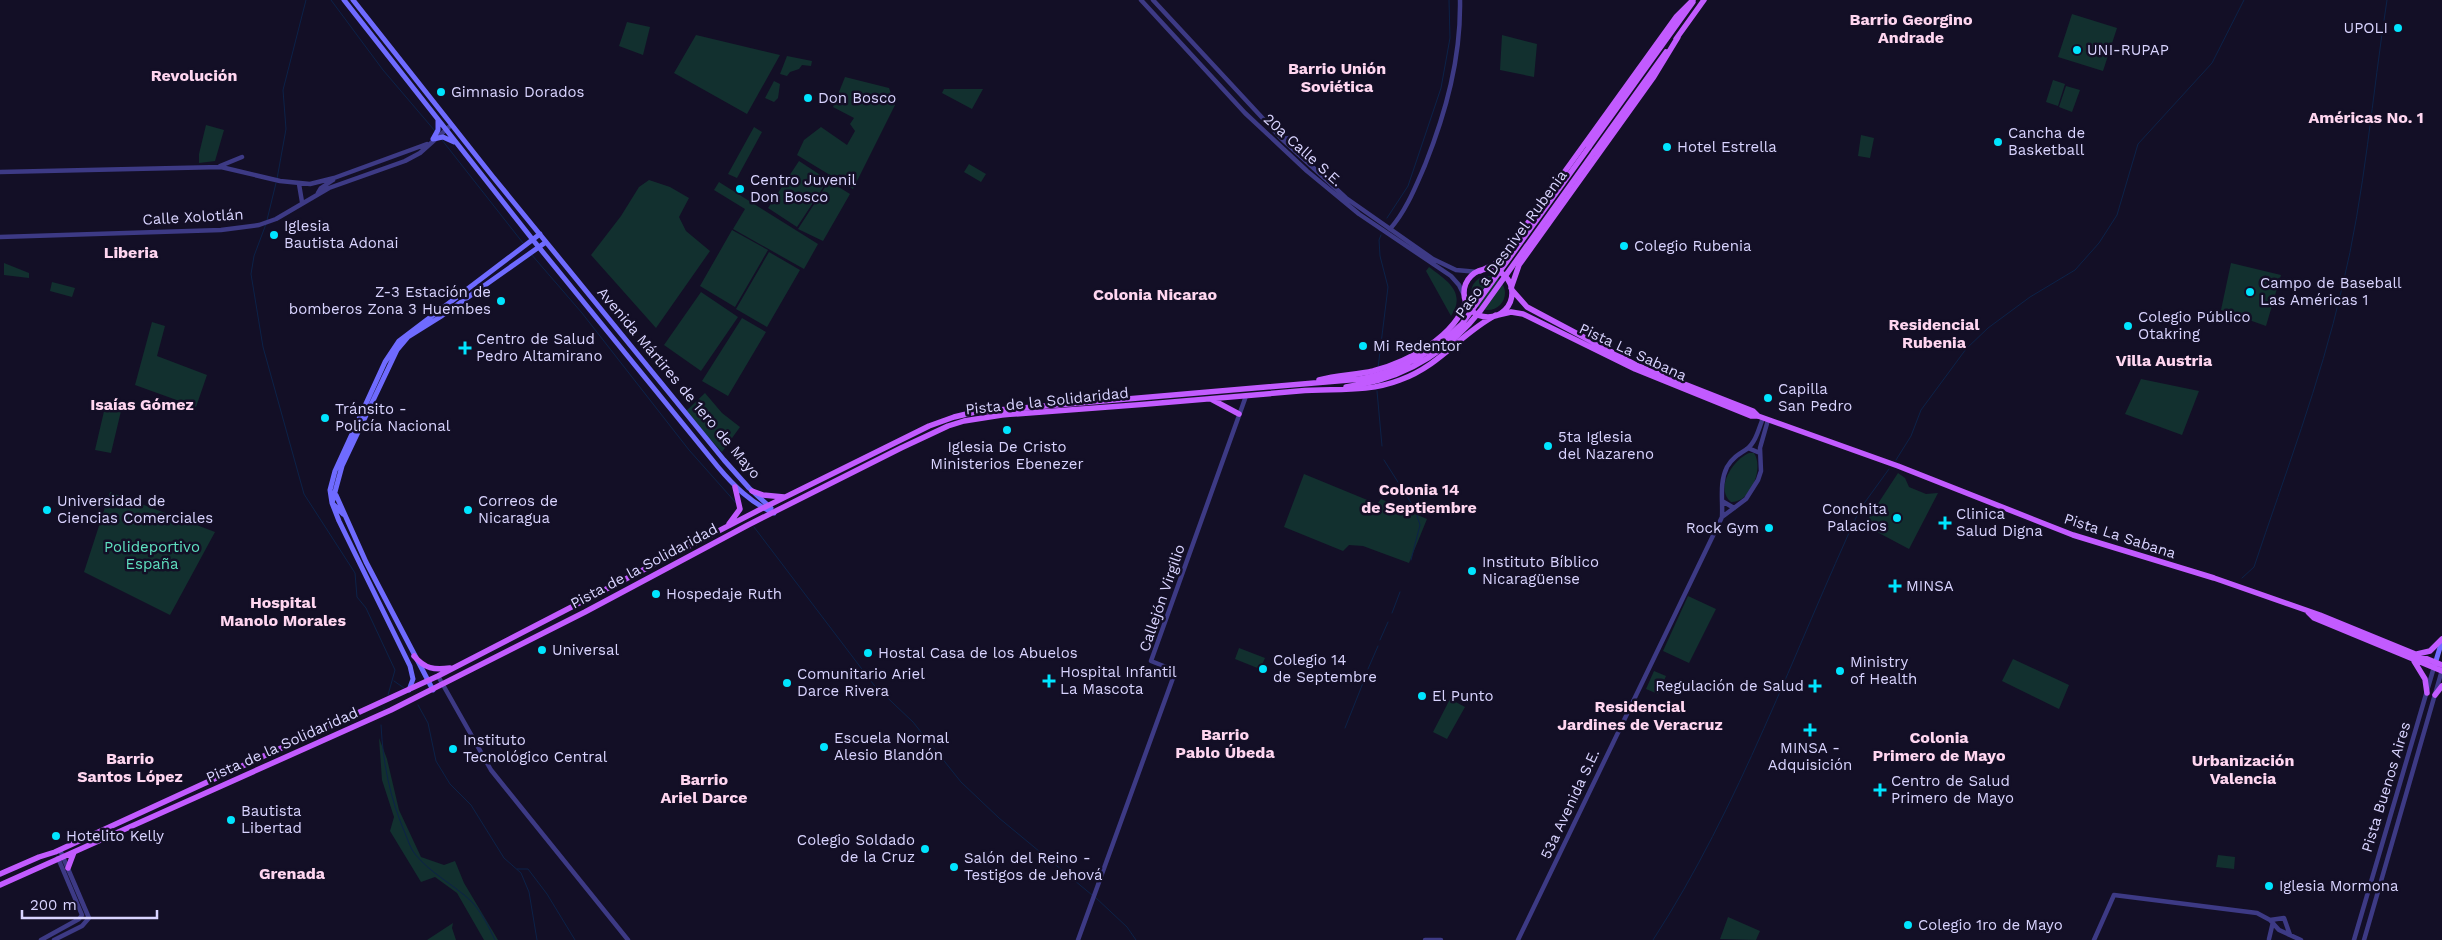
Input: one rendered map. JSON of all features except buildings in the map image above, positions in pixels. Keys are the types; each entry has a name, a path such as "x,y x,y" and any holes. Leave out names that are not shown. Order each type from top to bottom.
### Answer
{"main road":[{"name":"Avenida Mártires de 1ero de Mayo","path":"344,0 539,248 735,487 763,508 774,513"},
{"name":"Avenida Mártires de 1ero de Mayo","path":"353,0 391,51 719,454 752,491 770,505 774,513"},
{"path":"1694,0 1681,11 1509,249 1495,264 1479,271 1467,282 1465,299 1470,308 1479,315 1497,315 1510,303 1519,265 1653,78 1678,37 1704,0"},
{"name":"Paso a Desnivel Rubenia","path":"1361,382 1413,362 1439,345 1462,324 1694,0"},
{"name":"Paso a Desnivel Rubenia","path":"1361,382 1388,378 1413,367 1437,352 1460,334 1480,310 1678,37"},
{"path":"438,119 438,135 456,144"},
{"path":"410,690 412,679 410,666 348,541 332,503 330,490 335,471 394,348 406,334 540,234"},
{"path":"332,503 338,475 355,436 389,363 405,340 546,242"},
{"path":"1479,271 1489,270 1498,272 1506,277 1512,289"},
{"name":"Pista La Sabana","path":"1512,289 1527,307 1627,360 1753,411 1763,418"},
{"name":"Pista de la Solidaridad","path":"1308,384 1324,379 1372,371 1403,360 1448,329 1459,315 1465,299"},
{"name":"Pista La Sabana","path":"1497,315 1511,312 1523,314 1635,369 1751,416 1763,418 1898,466 2059,530 2249,590 2320,615 2442,670"},
{"name":"Pista de la Solidaridad","path":"0,885 443,685 901,448 964,421 1209,398 1373,388 1411,376 1442,358 1483,322 1497,315"},
{"name":"Pista de la Solidaridad","path":"0,874 57,851 410,690 763,508 929,426 963,414 1308,384 1361,382"},
{"name":"Pista de la Solidaridad","path":"1332,389 1361,382"},
{"path":"1209,398 1239,414"},
{"path":"726,528 740,509 735,487"},
{"path":"335,490 343,514 432,690"},
{"path":"752,491 763,496 786,497"},
{"path":"332,503 343,514"},
{"path":"2427,693 2425,679 2413,656 2430,650 2442,640"},
{"name":"Pista Buenos Aires","path":"2434,665 2442,640"},
{"path":"414,656 422,665 431,669 457,666"},
{"name":"Pista La Sabana","path":"2434,665 2442,664"},
{"path":"2434,695 2442,686"},
{"name":"Pista de la Solidaridad","path":"39,857 51,850 71,844"},
{"path":"68,868 74,852"}],"street":[{"name":"20a Calle S.E.","path":"1141,0 1261,129 1342,202 1451,276 1458,283 1465,299"},
{"name":"20a Calle S.E.","path":"1153,0 1281,138 1346,198 1449,268 1459,271 1479,271"},
{"path":"1390,229 1409,202 1447,104 1457,52 1460,0"},
{"name":"Calle Xolotlán","path":"0,237 220,230 258,225 271,221 318,194 405,161 424,149 427,144 452,124"},
{"path":"1281,138 1296,137"},
{"name":"Calle Xolotlán","path":"0,172 216,167 299,184 334,178 427,144"},
{"path":"216,167 242,157"},
{"path":"318,194 321,188 334,178"},
{"path":"299,184 302,202"},
{"name":"Callejón Virgilio","path":"1078,940 1172,678 1166,667 1151,661 1246,396"},
{"name":"53a Avenida S.E.","path":"1518,940 1722,517 1722,485 1726,468 1738,454 1748,448 1763,418"},
{"name":"53a Avenida S.E.","path":"1722,517 1746,499 1754,488 1761,471 1760,453 1763,418"},
{"path":"1748,448 1760,453"},
{"path":"1722,500 1734,508"},
{"name":"Pista Buenos Aires","path":"2354,940 2434,665"},
{"name":"Pista Buenos Aires","path":"2364,940 2442,670"},
{"path":"438,676 491,770 628,940"},
{"path":"54,940 82,926 89,918 68,868 57,851"},
{"path":"41,940 79,920 82,915 61,858"},
{"path":"2094,940 2114,894 2257,913 2271,921 2279,930 2301,940"},
{"path":"2271,921 2284,918 2290,935"},
{"path":"2269,939 2271,921"},
{"path":"1424,940 1440,940"}],"green space":[{"path":"2072,14 2117,28 2103,71 2058,57"},
{"path":"627,22 650,27 643,55 619,46"},
{"path":"696,35 780,55 747,114 674,73"},
{"path":"1502,35 1537,44 1534,77 1500,70"},
{"path":"787,56 812,61 811,66 802,65 787,76 780,74"},
{"path":"845,77 889,88 895,105 853,189 797,155 804,140 821,127 847,145 855,131 850,124 854,118 833,107"},
{"path":"2053,80 2065,84 2058,106 2046,102"},
{"path":"774,81 780,84 778,98 774,102 765,98"},
{"path":"2066,86 2080,90 2072,112 2059,107"},
{"path":"944,89 983,89 972,109 942,93"},
{"path":"206,125 224,130 215,161 199,163 199,154"},
{"path":"754,127 762,132 737,178 728,174"},
{"path":"1861,135 1874,138 1870,158 1858,156"},
{"path":"799,161 828,180 797,227 768,208"},
{"path":"969,164 986,174 981,182 964,172"},
{"path":"649,180 670,187 689,198 679,217 686,231 710,251 656,328 591,255 621,216 639,187"},
{"path":"829,181 850,194 823,241 798,229"},
{"path":"719,182 818,244 804,269 733,229 745,209 714,190"},
{"path":"732,230 768,250 735,307 700,286"},
{"path":"769,252 800,270 767,327 736,309"},
{"path":"4,263 29,273 29,278 4,275"},
{"name":"Campo de Baseball Las Américas 1","path":"2231,263 2281,275 2266,326 2221,310"},
{"path":"1429,267 1448,282 1456,293 1457,300 1451,316 1426,271"},
{"path":"1488,276 1500,281 1505,293 1500,305 1488,310 1476,305 1471,293 1476,281"},
{"path":"52,282 75,288 72,297 50,291"},
{"path":"701,292 738,317 701,371 664,345"},
{"path":"742,318 766,332 728,396 702,381"},
{"path":"152,322 165,326 157,356 207,375 196,407 135,385"},
{"path":"2141,379 2199,391 2182,435 2125,414"},
{"path":"705,393 722,413 740,427 722,452 685,412"},
{"path":"105,407 121,411 111,453 95,450"},
{"path":"1749,453 1754,453 1757,459 1754,483 1744,497 1738,501 1731,502 1726,496 1725,482 1732,467"},
{"name":"Conchita Palacios","path":"1898,473 1905,478 1909,487 1926,494 1938,493 1909,549 1864,525"},
{"path":"1304,474 1377,504 1381,499 1427,519 1409,563 1363,546 1349,545 1343,551 1284,527"},
{"name":"Polideportivo España","path":"110,492 215,532 170,615 84,572"},
{"path":"1688,596 1716,609 1689,663 1663,651"},
{"path":"1239,648 1265,658 1260,669 1235,659"},
{"path":"2013,659 2069,685 2059,709 2002,681"},
{"path":"1654,671 1666,676 1658,694 1646,689"},
{"path":"1450,699 1465,707 1447,739 1433,732"},
{"path":"379,738 387,759 399,810 421,857 444,865 455,861 464,883 498,940 484,940 457,893 435,877 421,882 390,831 394,817 382,780"},
{"path":"2218,855 2235,857 2234,869 2216,867"},
{"path":"1728,917 1760,931 1756,940 1720,939"},
{"path":"453,923 452,928 456,940 427,940"}],"waterway":[{"path":"277,179 286,129 283,90 306,0"},
{"path":"331,0 383,70 435,131"},
{"path":"1387,218 1408,186 1441,88 1450,38 1449,0"},
{"path":"1896,460 1911,436 1921,410 1966,349 1988,328 2030,297 2075,270 2099,243 2117,215 2138,144 2212,63 2244,0"},
{"path":"2242,578 2254,567 2323,359 2342,288 2357,217 2387,0"},
{"path":"442,140 523,243"},
{"path":"267,220 276,183"},
{"path":"266,224 254,256 251,274 263,347 304,494 355,573 357,597 366,608 395,670 388,695"},
{"path":"1378,368 1388,287 1380,256 1379,240 1381,235"},
{"path":"531,254 582,313 689,450 737,504"},
{"path":"1377,391 1382,446"},
{"path":"1384,460 1415,509 1420,525 1411,560"},
{"path":"1653,940 1684,889 1739,783 1860,509 1889,469"},
{"path":"754,527 874,685 913,722 961,782 999,818 1092,895"},
{"path":"1392,613 1400,592"},
{"path":"1380,640 1388,622"},
{"path":"1368,669 1378,646"},
{"path":"1345,728 1365,678"},
{"path":"394,681 404,688"},
{"path":"418,705 428,723 436,761 450,784 471,805 504,858 521,873 529,892 537,940"},
{"path":"381,725 383,753 391,794 412,849 421,861 475,905 495,940"},
{"path":"517,869 528,869 547,894 575,940"},
{"path":"1095,897 1127,927 1136,940"}],"place":[{"name":"UPOLI","path":"2398,28"},
{"name":"UNI-RUPAP","path":"2077,50"},
{"name":"Gimnasio Dorados","path":"441,92"},
{"name":"Don Bosco","path":"808,98"},
{"name":"Cancha de Basketball","path":"1998,142"},
{"name":"Hotel Estrella","path":"1667,147"},
{"name":"Centro Juvenil Don Bosco","path":"740,189"},
{"name":"Iglesia Bautista Adonai","path":"274,235"},
{"name":"Colegio Rubenia","path":"1624,246"},
{"name":"Campo de Baseball Las Américas 1","path":"2250,292"},
{"name":"Z-3 Estación de bomberos Zona 3 Huembes","path":"501,301"},
{"name":"Colegio Público Otakring","path":"2128,326"},
{"name":"Mi Redentor","path":"1363,346"},
{"name":"Centro de Salud Pedro Altamirano","path":"465,348"},
{"name":"Capilla San Pedro","path":"1768,398"},
{"name":"Tránsito - Policía Nacional","path":"325,418"},
{"name":"Iglesia De Cristo Ministerios Ebenezer","path":"1007,430"},
{"name":"5ta Iglesia del Nazareno","path":"1548,446"},
{"name":"Universidad de Ciencias Comerciales","path":"47,510"},
{"name":"Correos de Nicaragua","path":"468,510"},
{"name":"Conchita Palacios","path":"1897,518"},
{"name":"Clinica Salud Digna","path":"1945,523"},
{"name":"Rock Gym","path":"1769,528"},
{"name":"Instituto Bíblico Nicaragüense","path":"1472,571"},
{"name":"MINSA","path":"1895,586"},
{"name":"Hospedaje Ruth","path":"656,594"},
{"name":"Universal","path":"542,650"},
{"name":"Hostal Casa de los Abuelos","path":"868,653"},
{"name":"Colegio 14 de Septembre","path":"1263,669"},
{"name":"Ministry of Health","path":"1840,671"},
{"name":"Hospital Infantil La Mascota","path":"1049,681"},
{"name":"Comunitario Ariel Darce Rivera","path":"787,683"},
{"name":"Regulación de Salud","path":"1815,686"},
{"name":"El Punto","path":"1422,696"},
{"name":"MINSA - Adquisición","path":"1810,730"},
{"name":"Escuela Normal Alesio Blandón","path":"824,747"},
{"name":"Instituto Tecnológico Central","path":"453,749"},
{"name":"Centro de Salud Primero de Mayo","path":"1880,790"},
{"name":"Bautista Libertad","path":"231,820"},
{"name":"Hotelito Kelly","path":"56,836"},
{"name":"Colegio Soldado de la Cruz","path":"925,849"},
{"name":"Salón del Reino - Testigos de Jehová","path":"954,867"},
{"name":"Iglesia Mormona","path":"2269,886"},
{"name":"Colegio 1ro de Mayo","path":"1908,925"}],"district":[{"name":"Barrio Georgino Andrade","path":"1911,28"},
{"name":"Revolución","path":"194,75"},
{"name":"Barrio Unión Soviética","path":"1337,77"},
{"name":"Américas No. 1","path":"2366,117"},
{"name":"Liberia","path":"131,252"},
{"name":"Colonia Nicarao","path":"1155,294"},
{"name":"Residencial Rubenia","path":"1934,333"},
{"name":"Villa Austria","path":"2164,360"},
{"name":"Isaías Gómez","path":"142,404"},
{"name":"Colonia 14 de Septiembre","path":"1419,498"},
{"name":"Hospital Manolo Morales","path":"283,611"},
{"name":"Residencial Jardines de Veracruz","path":"1640,715"},
{"name":"Barrio Pablo Úbeda","path":"1225,743"},
{"name":"Colonia Primero de Mayo","path":"1939,746"},
{"name":"Barrio Santos López","path":"130,767"},
{"name":"Urbanización Valencia","path":"2243,769"},
{"name":"Barrio Ariel Darce","path":"704,788"},
{"name":"Grenada","path":"292,873"}]}
